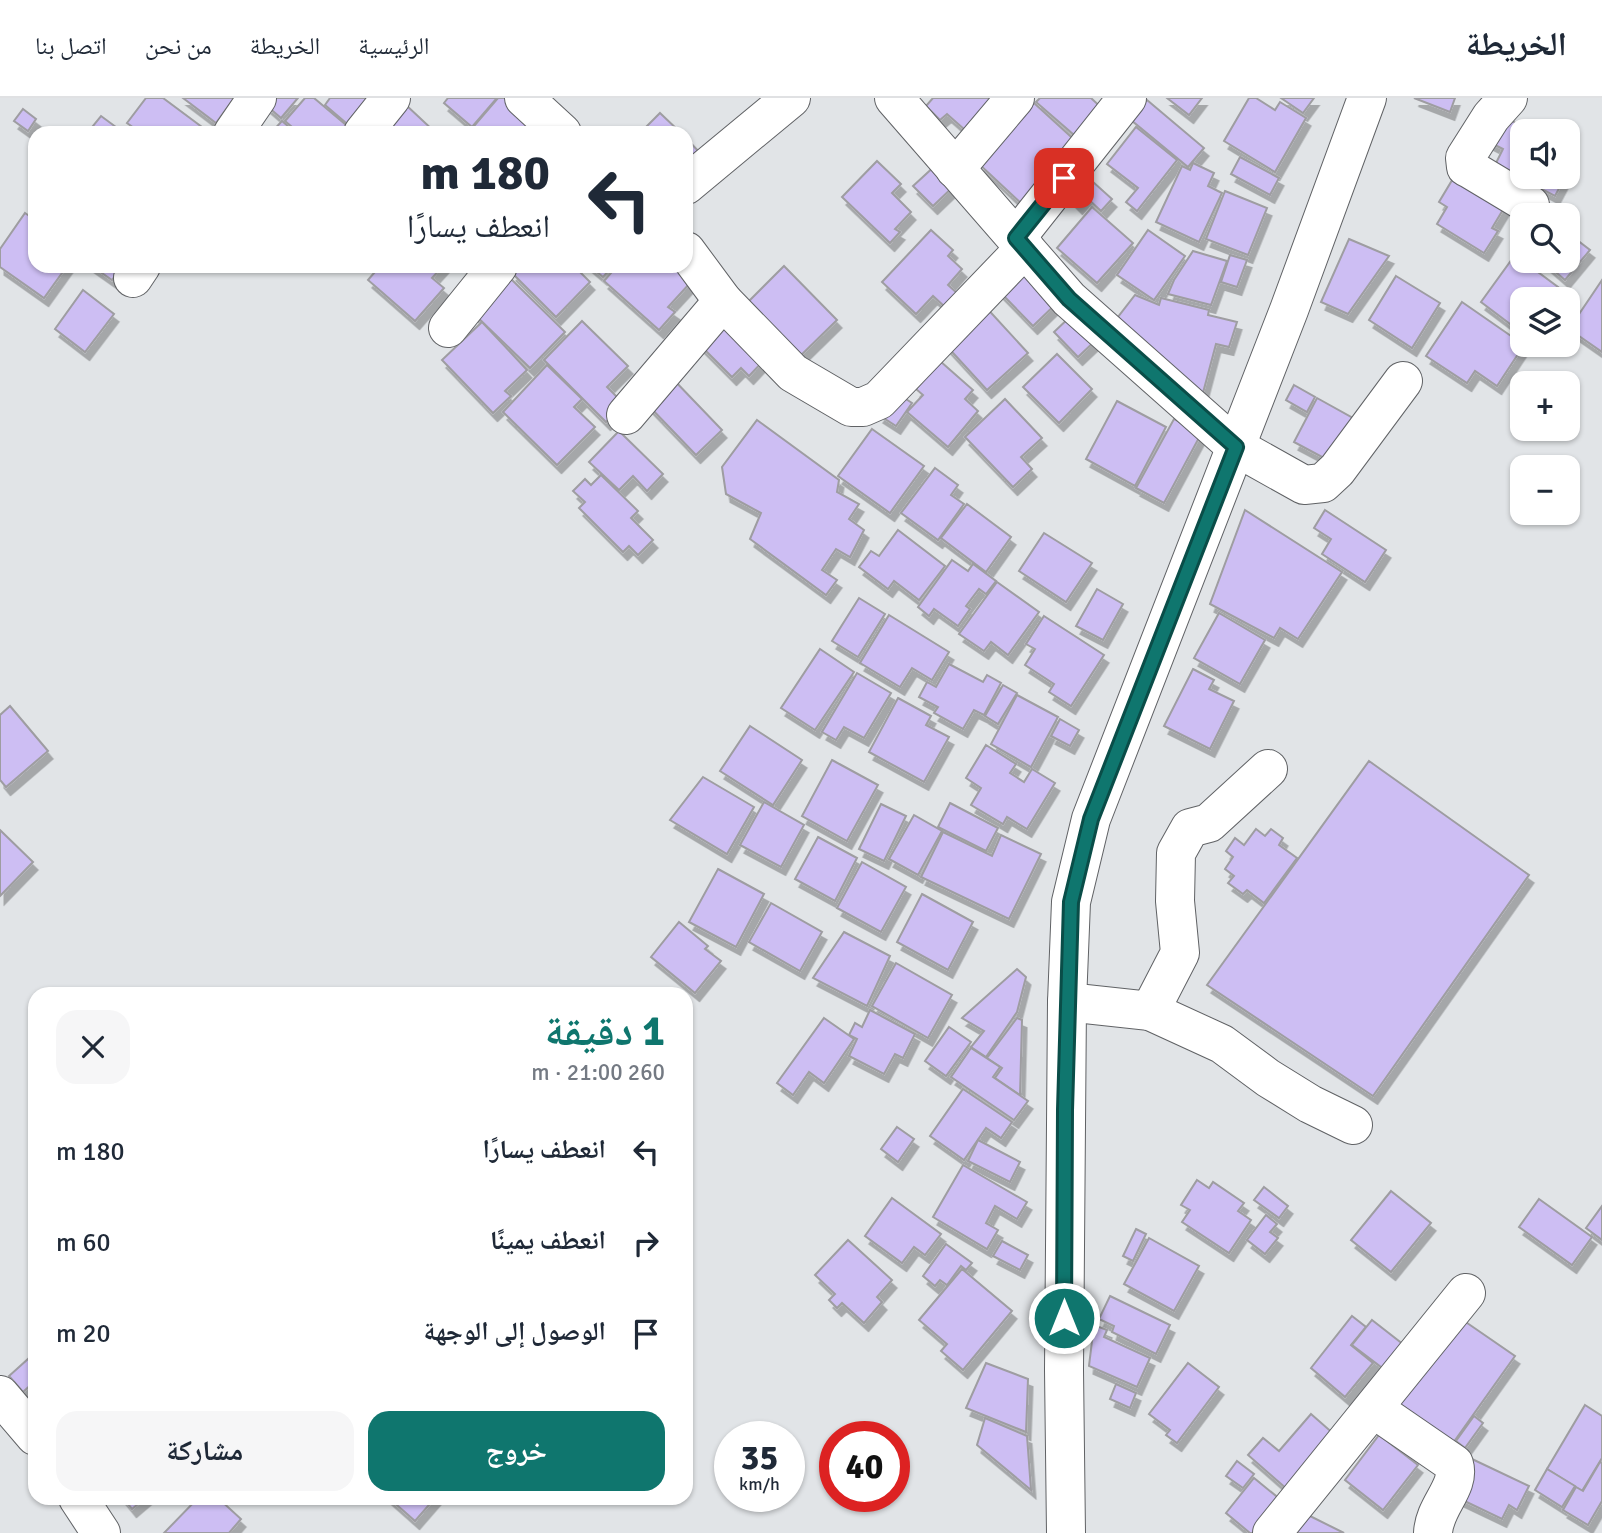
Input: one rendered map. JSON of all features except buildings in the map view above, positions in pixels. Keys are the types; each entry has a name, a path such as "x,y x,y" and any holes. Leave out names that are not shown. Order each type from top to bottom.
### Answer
{"street":[{"path":"238,126 257,98"},
{"path":"369,126 391,98"},
{"path":"524,98 554,126"},
{"path":"693,179 791,98"},
{"path":"894,98 1079,307 1236,447 1304,485 1323,483 1331,478 1403,381"},
{"path":"955,169 1015,98"},
{"path":"693,260 723,301 793,373 834,399 851,407 863,407 879,400 1021,243 1127,98"},
{"path":"1066,1533 1063,1370 1067,1002 1071,902 1091,819 1289,310 1367,98"},
{"path":"1508,98 1491,117 1465,162 1470,169 1527,203"},
{"path":"448,328 492,273"},
{"path":"626,415 723,301"},
{"path":"1150,1011 1180,953 1175,901 1176,853 1189,828 1209,823 1269,769"},
{"path":"1067,1002 1150,1011 1223,1044 1268,1078 1310,1104 1353,1125"},
{"path":"1272,1533 1466,1293"},
{"path":"0,1395 28,1428"},
{"path":"1374,1409 1454,1464 1456,1480 1436,1513 1433,1533"},
{"path":"83,1505 102,1533"}],"route":[{"path":"1064,178 1016,238 1069,299 1236,447 1091,819 1071,902 1065,1110 1064,1318"}]}
